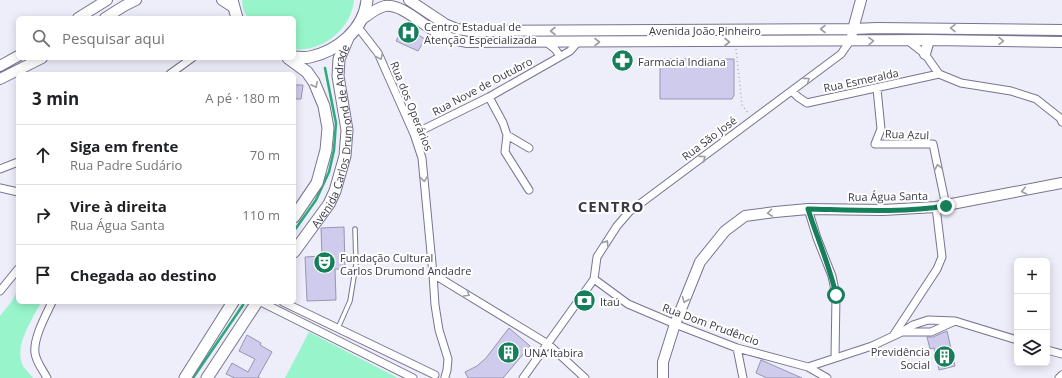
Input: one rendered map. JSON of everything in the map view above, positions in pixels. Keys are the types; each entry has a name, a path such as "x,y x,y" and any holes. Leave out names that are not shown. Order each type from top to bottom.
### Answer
{"main road":[{"path":"81,16 107,0"},
{"path":"108,16 136,0"},
{"path":"222,0 232,4 236,16"},
{"path":"296,57 308,57 330,51 348,38 359,23 367,0"},
{"name":"Avenida João Pinheiro","path":"409,0 445,24 457,29 471,31 877,28 1062,30"},
{"name":"Rua São José","path":"850,41 861,0"},
{"name":"Avenida João Pinheiro","path":"359,23 374,10 386,6 399,8 434,31 450,38 467,42 735,42 907,40 1062,42"},
{"name":"Avenida Carlos Drumond de Andrade","path":"296,249 329,204 335,191 345,156 347,130 338,76 339,59 348,38"},
{"path":"925,54 929,40"},
{"path":"0,66 16,57"},
{"path":"0,80 38,60"},
{"name":"Avenida Carlos Drumond de Andrade","path":"291,60 307,72 314,82 324,106 328,128 326,150 317,183 296,214"},
{"name":"Rua Água Santa","path":"662,378 663,362 675,324 700,262 725,231 745,216 808,209 883,210 941,206 1062,183"},
{"path":"185,378 232,304"},
{"path":"207,378 256,304"}],"street":[{"name":"Rua dos Operários","path":"359,23 378,53 414,134 422,158 435,305 439,330 448,359 446,377"},
{"path":"907,40 925,54 939,74 961,83 1011,91 1036,99 1060,118 1062,122"},
{"name":"Rua São José","path":"594,279 597,257 617,226 629,212 841,54 850,41"},
{"path":"546,42 555,49 560,56"},
{"name":"Rua Nove de Outubro","path":"414,134 489,97 560,56 570,52 578,42"},
{"path":"173,72 189,60"},
{"name":"Rua Esmeralda","path":"792,91 808,103 877,89 939,74"},
{"name":"Rua Azul","path":"877,89 881,129 875,144 933,144 941,206"},
{"path":"489,97 503,123 507,135 505,152 529,190"},
{"path":"507,135 529,148"},
{"path":"0,169 16,163"},
{"path":"0,188 16,192"},
{"path":"893,336 937,269 942,257 941,206"},
{"path":"808,209 817,238 832,276 836,295 835,358"},
{"path":"0,291 16,271"},
{"path":"433,274 548,344 585,378"},
{"path":"523,378 594,279"},
{"name":"Rua Dom Prudêncio","path":"594,279 628,304 675,324 737,348 808,367 827,378"},
{"path":"47,378 38,363 35,353 35,345 51,304"},
{"path":"265,304 413,378"},
{"path":"287,304 338,328 433,377 439,375 446,377"},
{"path":"808,367 872,346 902,332 913,325 928,320 954,321 1014,339"},
{"path":"928,320 925,324 926,330 930,332"},
{"path":"902,332 930,332 954,321"},
{"path":"737,348 743,378"},
{"path":"1050,351 1062,354"},
{"path":"1058,378 1062,375"}],"lane":[{"path":"338,328 350,300 356,264 355,229"}],"path":[{"path":"735,42 742,105 754,120"}],"green space":[{"path":"242,0 354,0 348,20 342,29 325,43 305,49 296,49 296,16 247,16 243,9"},
{"path":"16,293 16,304 40,304 25,333 20,350 23,366 33,378 0,378 0,316 12,301"},
{"path":"309,332 398,378 285,378"}],"building":[{"name":"Centro Estadual de Atenção Especializada","path":"404,26 425,39 418,51 396,41"},
{"path":"660,59 734,59 734,95 732,99 660,99"},
{"path":"296,85 303,85 301,99 296,99"},
{"name":"Fundação Cultural Carlos Drumond Andadre","path":"344,227 345,269 335,269 336,300 307,301 305,257 322,256 321,228"},
{"name":"UNA Itabira","path":"509,328 530,346 503,378 468,378 465,372 477,366 486,358"},
{"name":"Previdência Social","path":"947,331 955,366 939,370 934,348 930,349 927,337 933,337"},
{"path":"247,335 261,343 260,345 272,352 258,377 260,378 235,378 226,374 232,363 248,372 255,359 239,351"},
{"path":"761,360 802,378 767,378 756,373"}],"waterway":[{"path":"296,228 316,200 329,172 334,150 336,123 325,68"},
{"path":"193,378 243,305"}],"place":[{"name":"Centro Estadual de Atenção Especializada","path":"408,32"},
{"name":"Farmacia Indiana","path":"623,61"},
{"name":"Fundação Cultural Carlos Drumond Andadre","path":"325,263"},
{"name":"Itaú","path":"584,301"},
{"name":"UNA Itabira","path":"508,352"},
{"name":"Previdência Social","path":"945,357"}],"district":[{"name":"CENTRO","path":"611,206"}],"route":[{"path":"836,295 832,276 817,238 808,209 883,210 946,206"}]}
